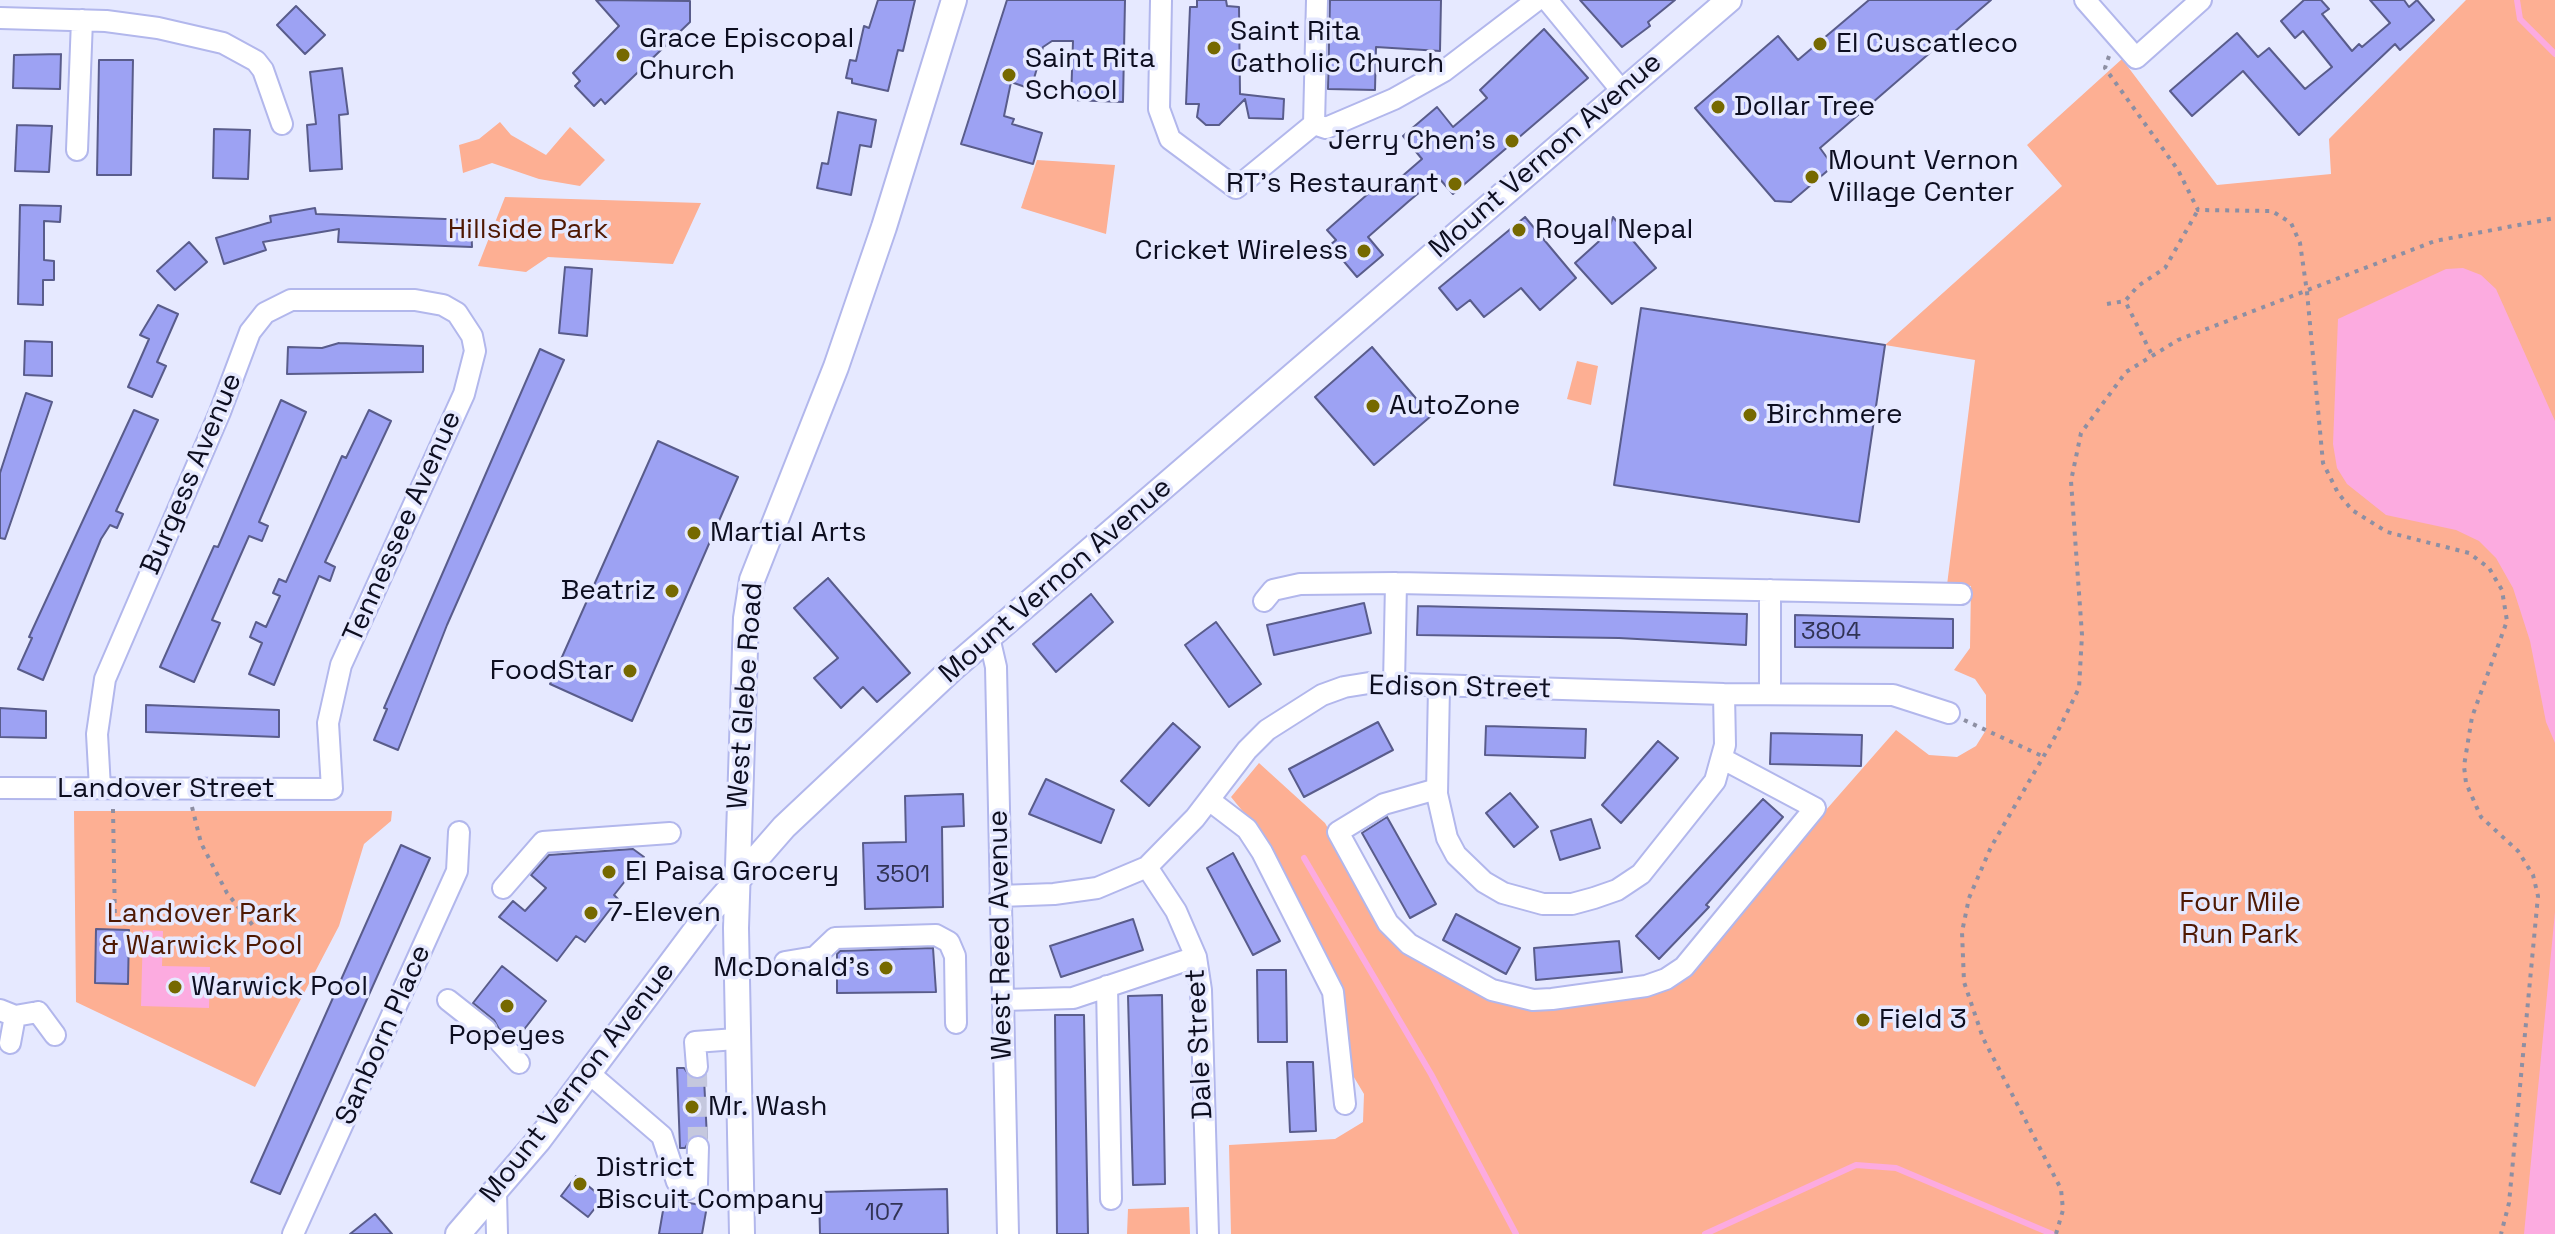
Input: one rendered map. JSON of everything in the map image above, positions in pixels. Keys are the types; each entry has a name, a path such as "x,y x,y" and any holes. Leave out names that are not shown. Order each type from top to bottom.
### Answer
{"main road":[{"name":"West Glebe Road","path":"742,1234 736,1039 736,878 746,618 755,568 836,367 884,227 954,0"},
{"name":"Mount Vernon Avenue","path":"458,1234 496,1192 590,1074 736,878 784,827 989,637 1729,0"}],"street":[{"path":"1161,0 1159,109 1170,139 1236,188 1314,124 1317,0"},
{"path":"1314,124 1326,128 1394,99 1444,71 1537,0"},
{"path":"1547,0 1621,90"},
{"path":"2085,0 2136,58 2201,0"},
{"path":"0,18 82,20 158,28 223,43 256,61 263,70 282,124"},
{"path":"77,150 82,20"},
{"name":"Burgess Avenue","path":"100,788 97,734 105,679 220,412 250,332 265,313 291,300 415,300"},
{"name":"Tennessee Avenue","path":"332,789 328,723 341,665 464,394 475,351 472,336 457,313 443,305 415,300"},
{"path":"1394,684 1396,583"},
{"path":"1264,601 1273,590 1286,586 1396,583 1961,594"},
{"path":"1770,590 1770,694"},
{"name":"West Reed Avenue","path":"989,637 996,667 1008,1234"},
{"name":"Edison Street","path":"1000,896 1054,894 1097,888 1147,867 1209,800 1247,750 1288,714 1344,687 1394,684 1724,694 1893,695 1949,713"},
{"path":"1439,686 1437,789 1447,838 1456,855 1484,882 1526,901 1572,904 1617,890 1641,874 1688,819 1715,781 1723,759 1724,694"},
{"path":"1437,789 1384,804 1338,832 1388,923 1409,944 1492,990 1533,1000 1552,999 1646,986 1666,979 1684,967 1815,808 1723,759"},
{"name":"Landover Street","path":"0,788 332,789"},
{"path":"1209,800 1247,829 1262,852 1333,992 1345,1104"},
{"name":"Sanborn Place","path":"293,1234 457,871 459,832"},
{"path":"503,888 543,842 670,833"},
{"name":"Dale Street","path":"1147,867 1176,911 1196,957 1201,990 1208,1234"},
{"path":"785,962 815,957 835,938 936,935 949,942 955,956 956,1023"},
{"path":"1003,1000 1073,998 1196,957"},
{"path":"1107,986 1111,1199"},
{"path":"448,1000 493,1036 519,1063"},
{"path":"10,1043 7,1013 40,1007 55,1035"},
{"path":"697,1067 695,1042 736,1039"},
{"path":"590,1074 662,1136 682,1187 688,1189 697,1184 698,1147"},
{"path":"496,1192 497,1234"}],"path":[{"path":"2105,68 2178,170 2198,210"},
{"path":"2198,210 2272,211 2284,216 2300,243 2323,463 2338,493 2352,510 2387,532 2452,547 2482,561 2497,578 2506,606 2507,621 2472,717 2464,766 2466,783 2481,817 2518,851 2533,875 2538,896 2509,1203 2501,1234"},
{"path":"2107,304 2125,301 2138,286 2165,268 2198,210"},
{"path":"2056,1234 2063,1210 2055,1174 1983,1038 1964,982 1962,932 1969,898 1991,847 2079,688 2083,667 2072,493 2073,456 2081,433 2093,412 2126,372 2152,354 2201,330 2435,241 2555,218"},
{"path":"2125,301 2152,354"},
{"path":"1949,713 2042,756"},
{"path":"100,788 99,809 115,809 115,923"},
{"path":"192,788 192,809 201,843 227,893 255,928"}],"green space":[{"name":"Four Mile Run Park","path":"2466,0 2555,0 2555,1234 1231,1234 1229,1145 1335,1139 1363,1122 1364,1094 1346,1064 1346,1009 1311,929 1259,831 1231,797 1259,763 1325,823 1383,928 1417,960 1496,998 1667,988 1684,979 1762,883 1896,730 1929,755 1957,757 1976,746 1986,730 1986,695 1975,679 1954,670 1970,648 1971,586 1947,585 1975,360 1885,345 2062,186 2027,145 2122,59 2217,185 2331,174 2329,139"},
{"path":"500,122 511,135 546,155 570,127 605,160 580,186 539,179 492,163 463,173 459,145 479,139"},
{"path":"1037,160 1115,165 1106,234 1021,208"},
{"name":"Hillside Park","path":"505,197 701,203 673,264 548,257 526,272 478,266"},
{"path":"1577,361 1598,366 1591,405 1567,399"},
{"name":"Landover Park & Warwick Pool","path":"74,811 392,811 391,821 364,844 339,926 255,1087 76,1002"},
{"path":"1189,1207 1190,1234 1127,1234 1128,1209"}],"shaded area":[{"path":"2463,268 2481,275 2496,289 2555,421 2555,743 2546,722 2530,641 2513,588 2496,558 2479,541 2456,530 2386,515 2347,484 2337,468 2333,444 2338,319 2446,269"},
{"path":"2555,912 2555,1234 2524,1234"},
{"name":"Warwick Pool","path":"143,930 163,931 162,966 210,967 209,1008 141,1006"}],"building":[{"name":"Grace Episcopal Church","path":"596,0 690,1 690,22 605,104 601,99 594,106 575,86 580,81 573,73 619,26"},
{"path":"878,0 915,0 903,51 898,50 888,91 852,83 852,79 846,78 850,60 856,61 864,26 869,28"},
{"name":"Saint Rita School","path":"1007,0 1125,0 1123,102 1071,100 1073,41 1052,41 1043,47 1031,89 1011,82 1004,116 1014,119 1012,124 1042,133 1033,164 961,144"},
{"name":"Saint Rita Catholic Church","path":"1197,0 1226,0 1227,6 1239,7 1240,94 1284,99 1283,119 1249,118 1245,99 1219,125 1206,125 1197,117 1199,104 1186,104 1190,7 1197,7"},
{"path":"1330,0 1441,0 1440,51 1376,47 1375,90 1328,89"},
{"path":"1580,0 1675,0 1648,22 1650,26 1622,47"},
{"path":"1869,0 1991,0 1820,148 1833,166 1791,202 1775,201 1695,108 1778,36 1798,60"},
{"path":"2304,0 2321,0 2329,9 2322,14 2352,51 2359,44 2362,47 2390,23 2370,0 2404,0 2409,7 2417,0 2434,20 2400,50 2395,44 2299,135 2243,71 2192,116 2170,91 2237,33 2258,57 2269,48 2305,89 2332,67 2303,31 2295,38 2281,21"},
{"path":"296,6 325,35 305,54 277,25"},
{"path":"1544,29 1588,78 1453,194 1438,177 1409,201 1368,237 1383,255 1357,277 1330,245 1336,240 1327,230 1378,185 1384,192 1422,159 1403,136 1437,107 1453,127 1487,98 1480,90"},
{"path":"61,54 60,89 13,88 14,55"},
{"path":"99,60 133,60 131,175 97,175"},
{"path":"342,68 348,114 339,115 342,169 310,171 307,125 316,124 310,72"},
{"path":"838,112 876,120 871,147 860,145 851,195 817,188 822,163 828,164"},
{"path":"17,125 52,126 49,172 15,171"},
{"path":"214,129 250,130 248,179 213,178"},
{"path":"20,205 61,206 60,222 44,221 44,260 54,261 54,280 43,280 43,305 18,304"},
{"path":"315,208 316,214 471,220 472,247 338,242 339,229 263,242 266,250 224,264 216,238 271,222 270,216"},
{"path":"1525,217 1576,278 1540,310 1521,288 1484,317 1470,300 1457,310 1439,288"},
{"path":"1613,217 1656,268 1612,304 1575,263 1607,234"},
{"path":"189,242 207,262 175,290 157,271"},
{"path":"565,267 592,269 587,336 559,333"},
{"path":"158,305 178,314 157,362 166,366 152,397 128,387 149,339 140,335"},
{"name":"Birchmere","path":"1641,308 1885,345 1859,522 1614,485"},
{"path":"25,341 52,342 52,376 24,375"},
{"path":"339,343 423,346 423,372 287,374 288,347 322,348"},
{"name":"AutoZone","path":"1372,347 1431,416 1374,465 1315,397"},
{"path":"540,349 564,360 447,625 398,750 374,740 387,709 384,708"},
{"path":"26,393 52,402 5,539 0,538 0,473"},
{"path":"281,400 306,412 259,522 268,526 262,541 249,536 212,620 220,623 194,682 160,667 214,546 218,547"},
{"path":"134,410 158,420 116,511 123,514 117,528 110,525 101,539 43,680 18,669 32,638 29,637"},
{"path":"369,410 391,421 325,562 335,567 330,581 319,576 274,685 249,674 262,643 250,637 256,622 266,627 280,596 273,593 279,579 286,582 342,456 346,458"},
{"path":"658,441 738,477 632,721 550,684"},
{"path":"828,578 910,673 877,702 863,687 841,708 814,678 838,658 794,608"},
{"path":"1091,594 1113,622 1056,672 1033,644"},
{"path":"1364,603 1371,633 1274,655 1267,625"},
{"path":"1418,606 1747,614 1746,645 1619,638 1417,635"},
{"path":"1795,615 1953,619 1953,648 1795,647"},
{"path":"1216,622 1261,684 1229,707 1185,645"},
{"path":"146,705 279,710 279,737 146,732"},
{"path":"0,708 46,711 46,738 0,737"},
{"path":"1378,722 1393,750 1304,797 1289,769"},
{"path":"1173,723 1200,747 1149,806 1121,781"},
{"path":"1486,726 1586,729 1585,758 1485,755"},
{"path":"1771,733 1862,735 1861,766 1770,764"},
{"path":"1658,741 1678,758 1621,823 1602,805"},
{"path":"1046,779 1114,810 1101,843 1029,814"},
{"path":"1510,793 1538,827 1514,847 1486,813"},
{"path":"963,794 964,826 942,827 943,907 865,909 863,843 906,842 905,796"},
{"path":"1763,799 1783,817 1706,905 1709,907 1659,959 1636,936"},
{"path":"1387,817 1436,904 1410,918 1362,833"},
{"path":"1591,819 1600,848 1560,860 1551,831"},
{"path":"401,845 430,858 280,1194 251,1182"},
{"path":"633,849 644,857 614,895 618,899 585,942 576,936 557,961 499,917 513,901 525,911 546,888 531,875 549,855"},
{"path":"1233,853 1280,941 1253,955 1207,868"},
{"path":"1456,914 1520,948 1506,974 1443,940"},
{"path":"1133,919 1143,950 1061,977 1050,946"},
{"path":"96,929 129,930 128,984 95,983"},
{"path":"1619,941 1622,972 1536,980 1534,948"},
{"name":"McDonald's","path":"933,948 936,992 837,993 837,954 840,951"},
{"name":"Popeyes","path":"502,966 546,1001 516,1040 499,1029 494,1020 473,1003"},
{"path":"1257,970 1286,970 1287,1042 1258,1042"},
{"path":"1162,995 1165,1184 1133,1185 1128,996"},
{"path":"1055,1015 1084,1015 1088,1234 1057,1234"},
{"path":"1287,1062 1313,1062 1316,1131 1290,1132"},
{"name":"Mr. Wash","path":"677,1068 684,1068 692,1079 704,1078 707,1138 693,1135 685,1148 680,1148"},
{"path":"576,1176 603,1198 588,1217 561,1196"},
{"path":"947,1189 948,1234 820,1234 819,1192"},
{"path":"665,1199 707,1206 702,1234 659,1234"},
{"path":"375,1214 392,1234 350,1234"}],"waterway":[{"path":"2517,0 2520,19 2555,54"},
{"path":"1304,858 1431,1074 1516,1234"},
{"path":"1705,1234 1856,1165 1896,1168 2052,1234"}],"tunnel":[{"path":"697,1067 698,1147"}],"place":[{"name":"El Cuscatleco","path":"1820,44"},
{"name":"Saint Rita Catholic Church","path":"1214,48"},
{"name":"Grace Episcopal Church","path":"623,55"},
{"name":"Saint Rita School","path":"1009,75"},
{"name":"Dollar Tree","path":"1718,107"},
{"name":"Jerry Chen's","path":"1512,141"},
{"name":"Mount Vernon Village Center","path":"1812,177"},
{"name":"RT's Restaurant","path":"1455,184"},
{"name":"Royal Nepal","path":"1519,230"},
{"name":"Cricket Wireless","path":"1364,251"},
{"name":"AutoZone","path":"1373,406"},
{"name":"Birchmere","path":"1750,415"},
{"name":"Martial Arts","path":"694,533"},
{"name":"Beatriz","path":"672,591"},
{"name":"FoodStar","path":"630,671"},
{"name":"El Paisa Grocery","path":"609,872"},
{"name":"7-Eleven","path":"591,913"},
{"name":"McDonald's","path":"886,968"},
{"name":"Warwick Pool","path":"175,987"},
{"name":"Popeyes","path":"507,1006"},
{"name":"Field 3","path":"1863,1020"},
{"name":"Mr. Wash","path":"692,1107"},
{"name":"District Biscuit Company","path":"580,1184"}]}
